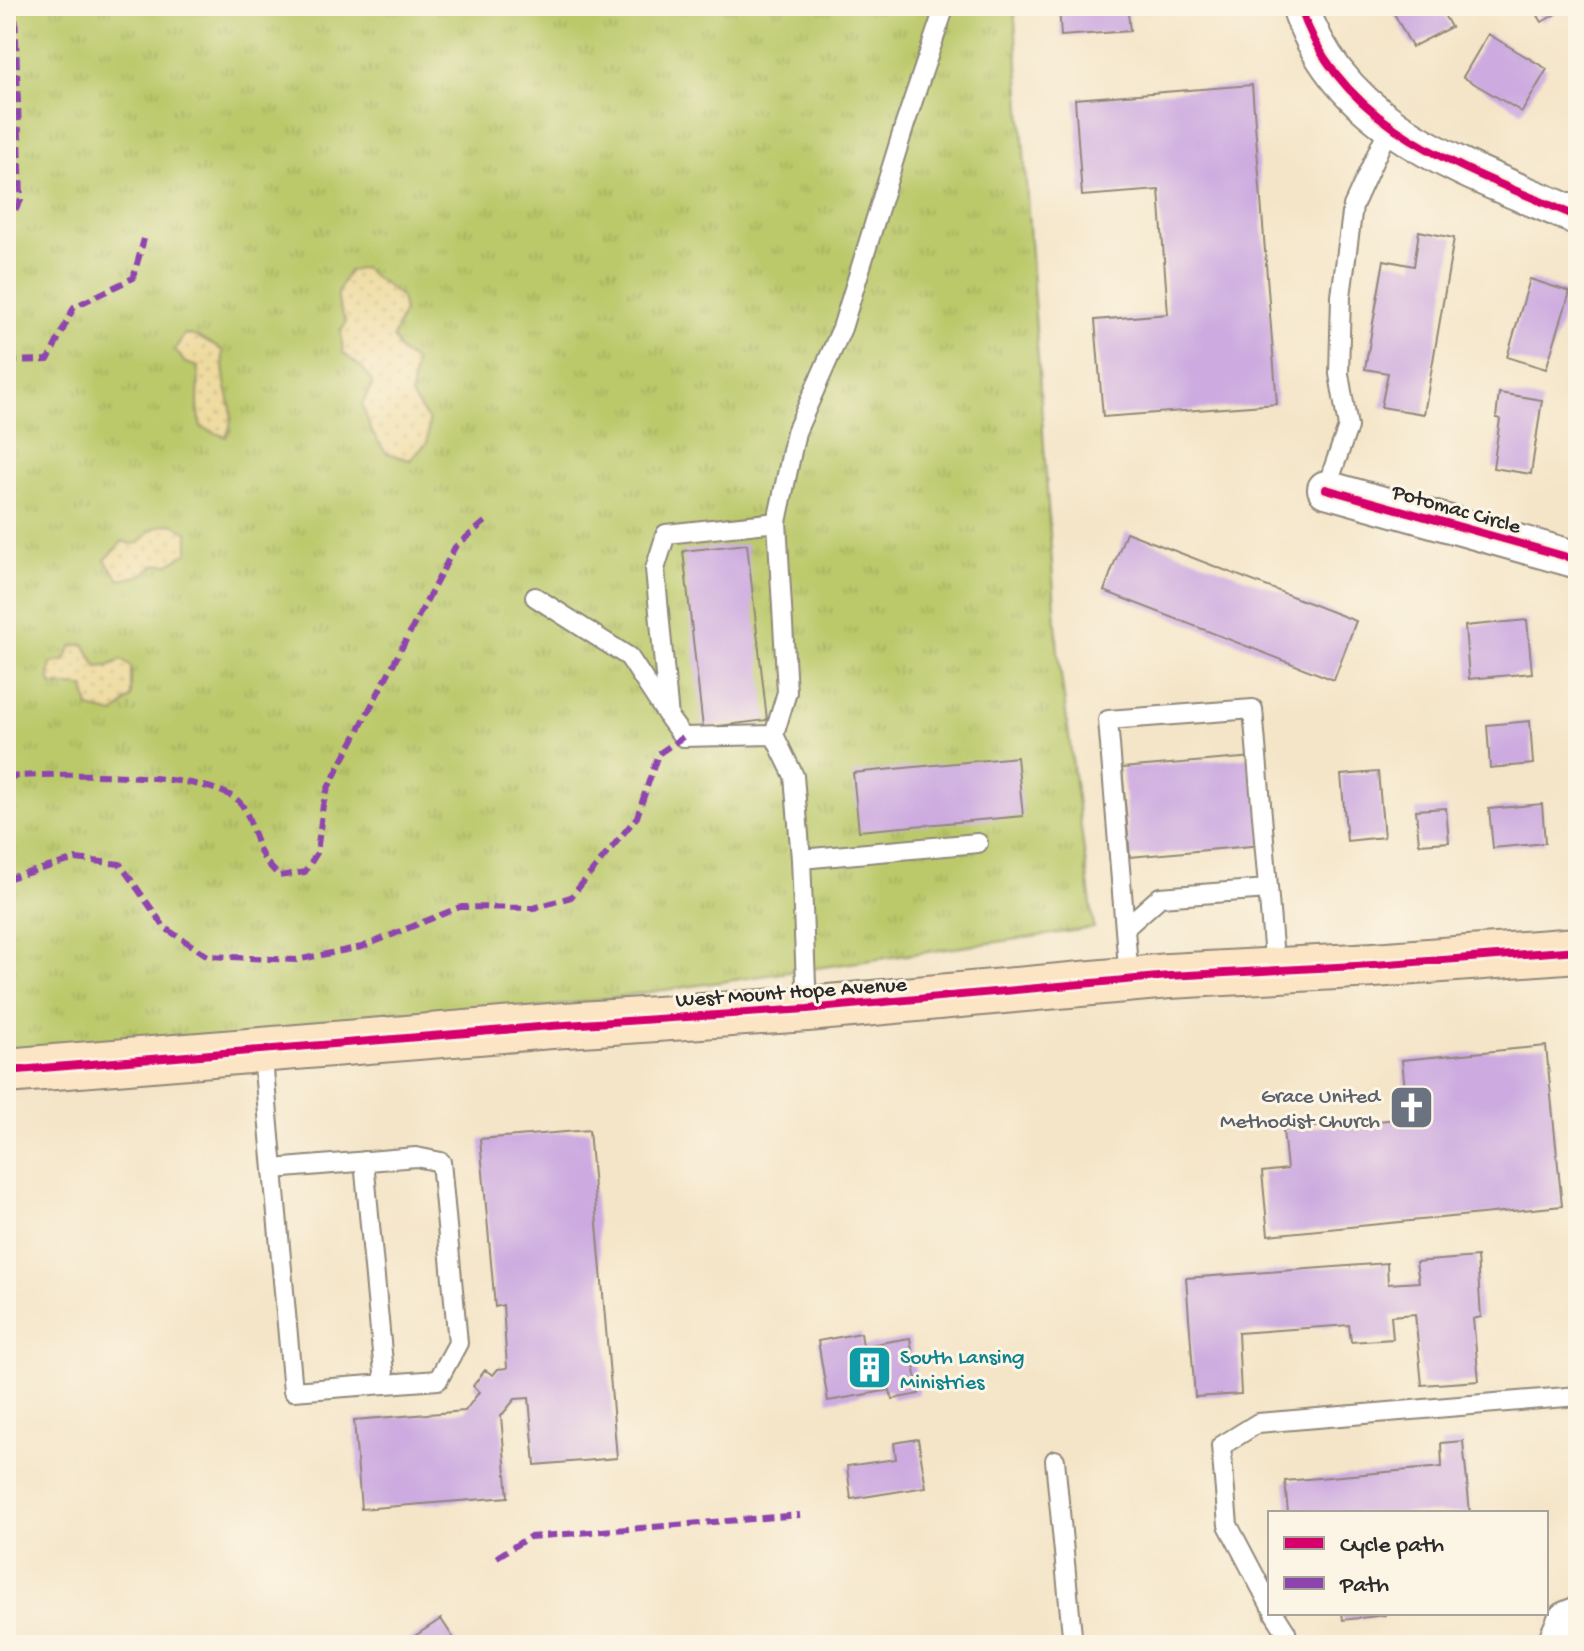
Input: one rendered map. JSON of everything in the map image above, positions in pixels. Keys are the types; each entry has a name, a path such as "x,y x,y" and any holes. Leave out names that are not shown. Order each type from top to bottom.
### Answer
{"street":[{"path":"1300,6 1327,59 1355,95 1389,127 1444,159 1578,217"},
{"name":"Potomac Circle","path":"1326,489 1578,560"},
{"name":"West Mount Hope Avenue","path":"6,1071 711,1013 807,1009 1129,979 1578,950"},
{"path":"1555,1645 1566,1620 1578,1615"}],"lane":[{"path":"807,1009 794,776 774,735 787,692 777,522 796,432 842,328 945,6"},
{"path":"1326,489 1348,427 1339,374 1341,296 1353,206 1389,127"},
{"path":"669,718 655,569 666,534 777,522"},
{"path":"535,597 629,657 683,737 774,735"},
{"path":"1129,979 1108,720 1253,709 1275,970"},
{"path":"801,859 978,843"},
{"path":"1125,928 1160,897 1268,889"},
{"path":"262,1048 293,1391 438,1380 458,1343 441,1162 416,1157 273,1169"},
{"path":"364,1161 385,1384"},
{"path":"1268,1601 1228,1525 1221,1446 1258,1423 1578,1396"},
{"path":"1055,1460 1073,1645"},
{"path":"1275,1615 1286,1632 1288,1645"}],"green space":[{"path":"6,6 1014,6 1058,652 1094,928 262,1048 6,1071"}],"sand":[{"path":"363,268 401,297 404,311 393,337 400,351 415,362 411,396 429,421 427,443 410,460 386,453 372,432 362,405 373,383 362,368 343,353 341,332 346,322 339,307 339,290 349,271"},
{"path":"185,334 198,337 222,350 232,415 226,437 201,427 199,367 185,363 175,349"},
{"path":"173,524 188,533 188,552 169,564 154,565 143,575 120,580 105,560 123,541 140,543 154,529"},
{"path":"84,644 97,667 122,660 131,667 131,697 115,714 89,708 84,687 52,685 49,677 51,663 64,661 72,646"}],"building":[{"path":"1059,6 1151,6 1151,11 1128,13 1130,31 1061,36"},
{"path":"1390,6 1439,6 1451,27 1412,47"},
{"path":"1532,6 1569,6 1542,22"},
{"path":"1488,34 1547,69 1522,112 1463,77"},
{"path":"1252,85 1277,404 1103,417 1095,320 1168,314 1159,190 1082,196 1075,99"},
{"path":"1419,231 1454,238 1424,414 1381,407 1388,373 1365,369 1384,260 1414,266"},
{"path":"1530,279 1570,292 1546,369 1507,357"},
{"path":"1499,393 1542,400 1531,474 1493,468 1500,419 1496,418"},
{"path":"1126,532 1356,621 1334,680 1104,591"},
{"path":"747,544 767,720 703,728 683,551"},
{"path":"1527,620 1532,673 1469,679 1465,626"},
{"path":"1530,721 1533,764 1490,768 1487,725"},
{"path":"1017,757 1023,816 859,831 853,773"},
{"path":"1254,757 1262,845 1130,857 1122,768"},
{"path":"1378,772 1384,837 1347,841 1341,775"},
{"path":"1542,804 1545,843 1493,848 1489,809"},
{"path":"1446,808 1449,842 1419,844 1416,810"},
{"path":"1546,1046 1562,1206 1268,1235 1262,1172 1287,1169 1283,1130 1408,1118 1402,1060"},
{"path":"589,1130 617,1458 535,1465 529,1398 515,1399 501,1416 508,1497 361,1509 354,1420 465,1411 479,1392 473,1386 485,1370 493,1375 498,1369 507,1368 503,1305 495,1307 480,1139"},
{"path":"1477,1257 1481,1317 1473,1319 1479,1381 1422,1385 1415,1314 1391,1316 1393,1339 1351,1342 1349,1325 1238,1333 1241,1394 1195,1397 1186,1278 1387,1263 1388,1284 1419,1282 1416,1262"},
{"name":"South Lansing Ministries","path":"861,1333 863,1346 910,1338 919,1394 892,1399 890,1390 828,1401 818,1341"},
{"path":"918,1439 926,1487 851,1499 847,1466 896,1459 894,1443"},
{"path":"1463,1441 1470,1511 1288,1511 1285,1481 1442,1467 1441,1443"},
{"path":"1342,1615 1385,1615 1343,1620"},
{"path":"441,1619 458,1645 401,1645"}],"marked path":[{"path":"6,225 21,200 15,6"},
{"path":"6,361 48,360 74,307 133,278 144,239"},
{"path":"6,777 131,776 201,785 226,794 242,805 263,857 279,876 305,872 317,853 328,788 455,547 486,521"},
{"path":"6,879 76,859 120,864 165,928 208,956 296,960 362,947 460,907 534,908 571,897 637,817 658,754 683,737"},
{"path":"497,1557 529,1537 800,1515"}],"cycle path":[{"path":"1300,6 1319,49 1345,85 1377,115 1453,163 1578,217"},
{"path":"1326,489 1578,560"},
{"path":"6,1071 551,1026 807,1009 1169,976 1578,950"}],"place":[{"name":"Grace United Methodist Church","path":"1411,1107"},
{"name":"South Lansing Ministries","path":"869,1368"}]}
